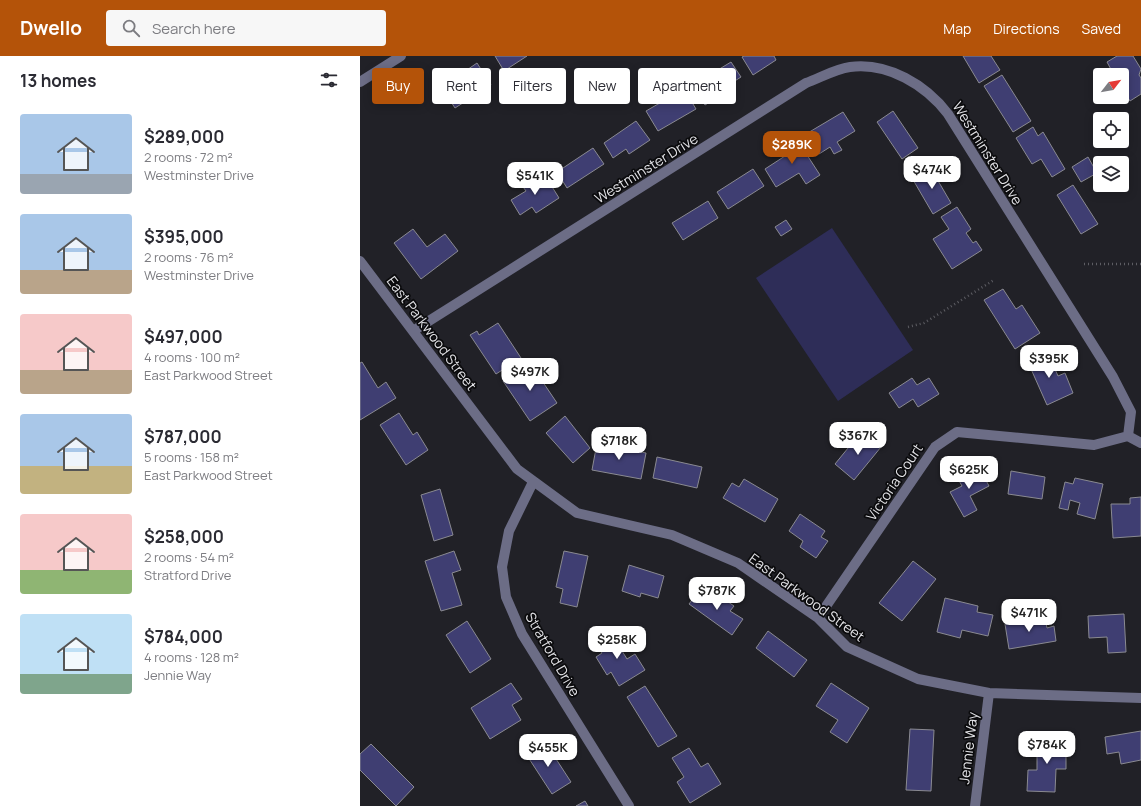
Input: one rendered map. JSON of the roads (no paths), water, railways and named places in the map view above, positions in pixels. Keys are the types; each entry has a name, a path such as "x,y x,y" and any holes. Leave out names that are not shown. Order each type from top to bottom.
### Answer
{"street":[{"path":"360,82 402,56"},
{"name":"Westminster Drive","path":"413,330 806,83 848,68 861,66 894,71 937,100 948,114 1113,377 1131,412 1128,436"},
{"name":"East Parkwood Street","path":"360,261 517,469 577,513 672,535 738,563 818,618 847,646 918,679 989,694 1141,698"},
{"name":"Victoria Court","path":"818,618 935,447 957,432 1094,445 1128,436"},
{"path":"1128,436 1141,443"},
{"name":"Stratford Drive","path":"533,482 509,531 502,567 506,597 522,634 629,806"},
{"name":"Jennie Way","path":"975,806 989,694"}]}
